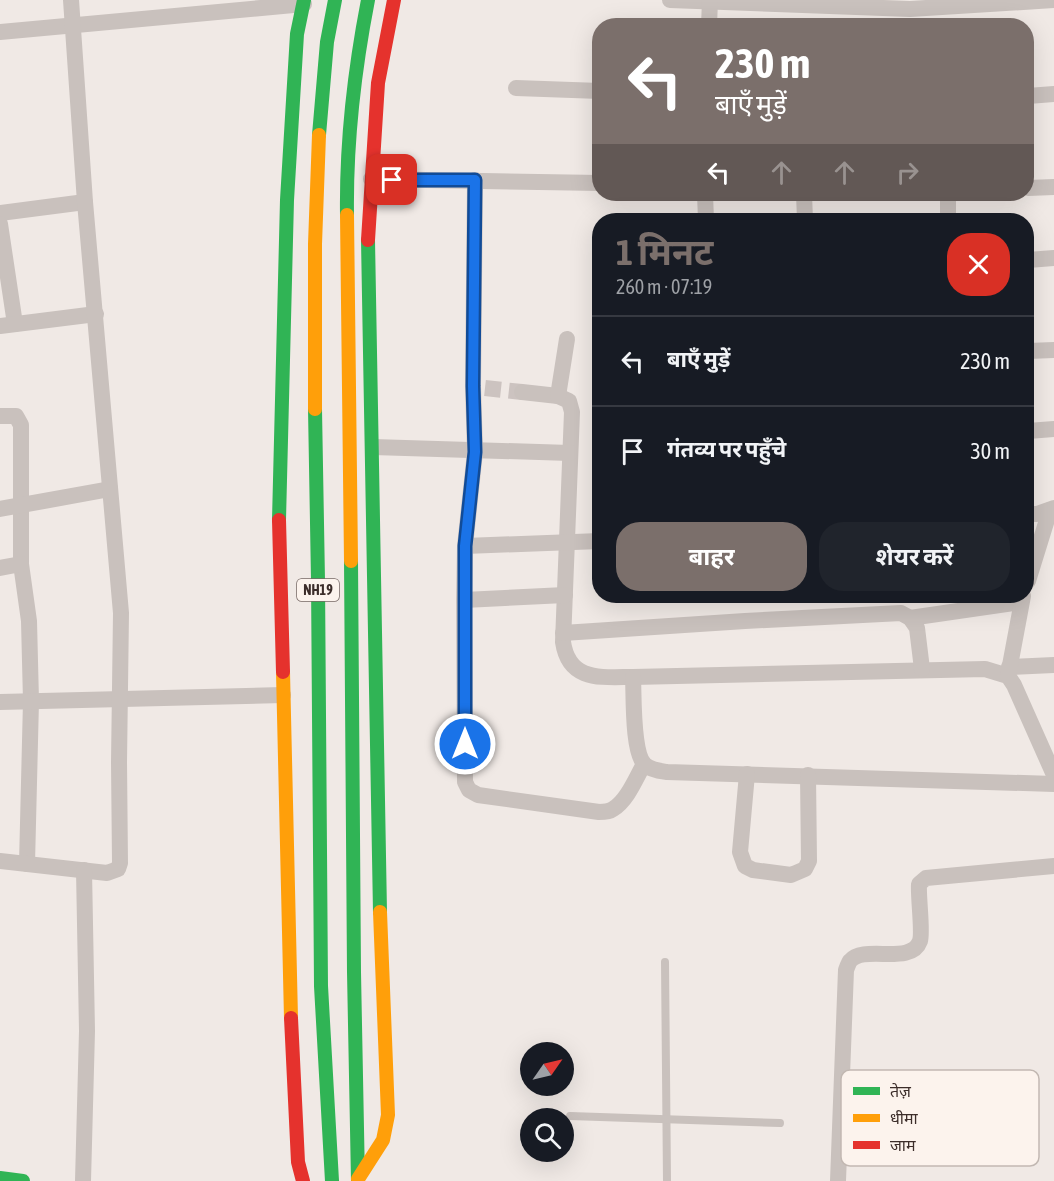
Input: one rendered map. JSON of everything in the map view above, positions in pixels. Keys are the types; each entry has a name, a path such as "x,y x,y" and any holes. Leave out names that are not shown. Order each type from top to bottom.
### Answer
{"main road":[{"name":"NH19","path":"332,1181 321,986 314,380 315,244 320,122 327,42 335,0"},
{"name":"NH19","path":"358,1180 347,201 348,136 356,62 368,0"},
{"path":"358,1180 383,1140 388,1116 381,974 368,223 378,83 394,0"},
{"path":"303,1181 298,1162 291,1030 279,522 287,200 297,34 304,2"},
{"path":"0,1178 23,1181"}],"street":[{"path":"0,861 114,872 120,863 121,621 85,202 71,0"},
{"path":"670,0 910,9 1054,0"},
{"path":"709,18 710,1"},
{"path":"0,32 304,2"},
{"path":"516,88 592,91"},
{"path":"1034,96 1054,94"},
{"path":"371,179 592,183"},
{"path":"475,180 479,387 465,546 465,782 470,790 478,795 608,812 621,801 644,764"},
{"path":"1034,188 1054,187"},
{"path":"0,213 85,202"},
{"path":"0,224 7,325 96,314"},
{"path":"1034,260 1054,258"},
{"path":"558,396 567,339"},
{"path":"1034,351 1054,350"},
{"path":"522,392 558,396 569,401 572,412 563,633 565,656 573,667 582,673 594,677 633,677 922,669 1009,671 1054,665"},
{"path":"0,416 16,416 21,425 21,564 29,621 31,701 27,864"},
{"path":"1034,431 1054,429"},
{"path":"373,447 475,452 570,453"},
{"path":"0,509 110,489"},
{"path":"1034,513 1052,509"},
{"path":"1034,563 1052,509"},
{"path":"465,546 592,541"},
{"path":"0,568 21,564"},
{"path":"464,600 565,595"},
{"path":"910,618 998,603"},
{"path":"1021,603 1009,671 1054,775"},
{"path":"563,633 901,614 910,618 917,628 922,669"},
{"path":"633,677 638,752 644,764 654,770 1054,783"},
{"path":"0,702 283,695"},
{"path":"747,774 741,860 745,866 753,870 791,875 806,869 809,861 808,775"},
{"path":"842,1070 846,970 849,962 858,956 906,953 915,949 920,940 919,884 926,878 1054,866"},
{"path":"83,1181 87,1031 84,870"},
{"path":"838,1181 841,1102"}],"lane":[{"path":"665,962 667,1181"},
{"path":"574,1116 780,1123"}],"tunnel":[{"path":"485,388 522,392"}],"traffic: fast":[{"path":"279,520 287,200 297,34 304,0"},
{"path":"319,135 327,42 335,0"},
{"path":"347,215 352,107 368,0"},
{"path":"368,240 380,912"},
{"path":"315,409 321,986 332,1181"},
{"path":"351,561 358,1181"},
{"path":"0,1178 23,1181"}],"traffic: slow":[{"path":"315,409 315,244 319,135"},
{"path":"347,215 351,561"},
{"path":"283,672 291,1018"},
{"path":"358,1179 383,1140 388,1115 380,912"}],"traffic: jam":[{"path":"368,240 378,83 394,0"},
{"path":"279,520 283,672"},
{"path":"291,1018 298,1162 303,1181"}],"route":[{"path":"392,180 475,180 473,386 475,452 465,546 465,744"}]}
